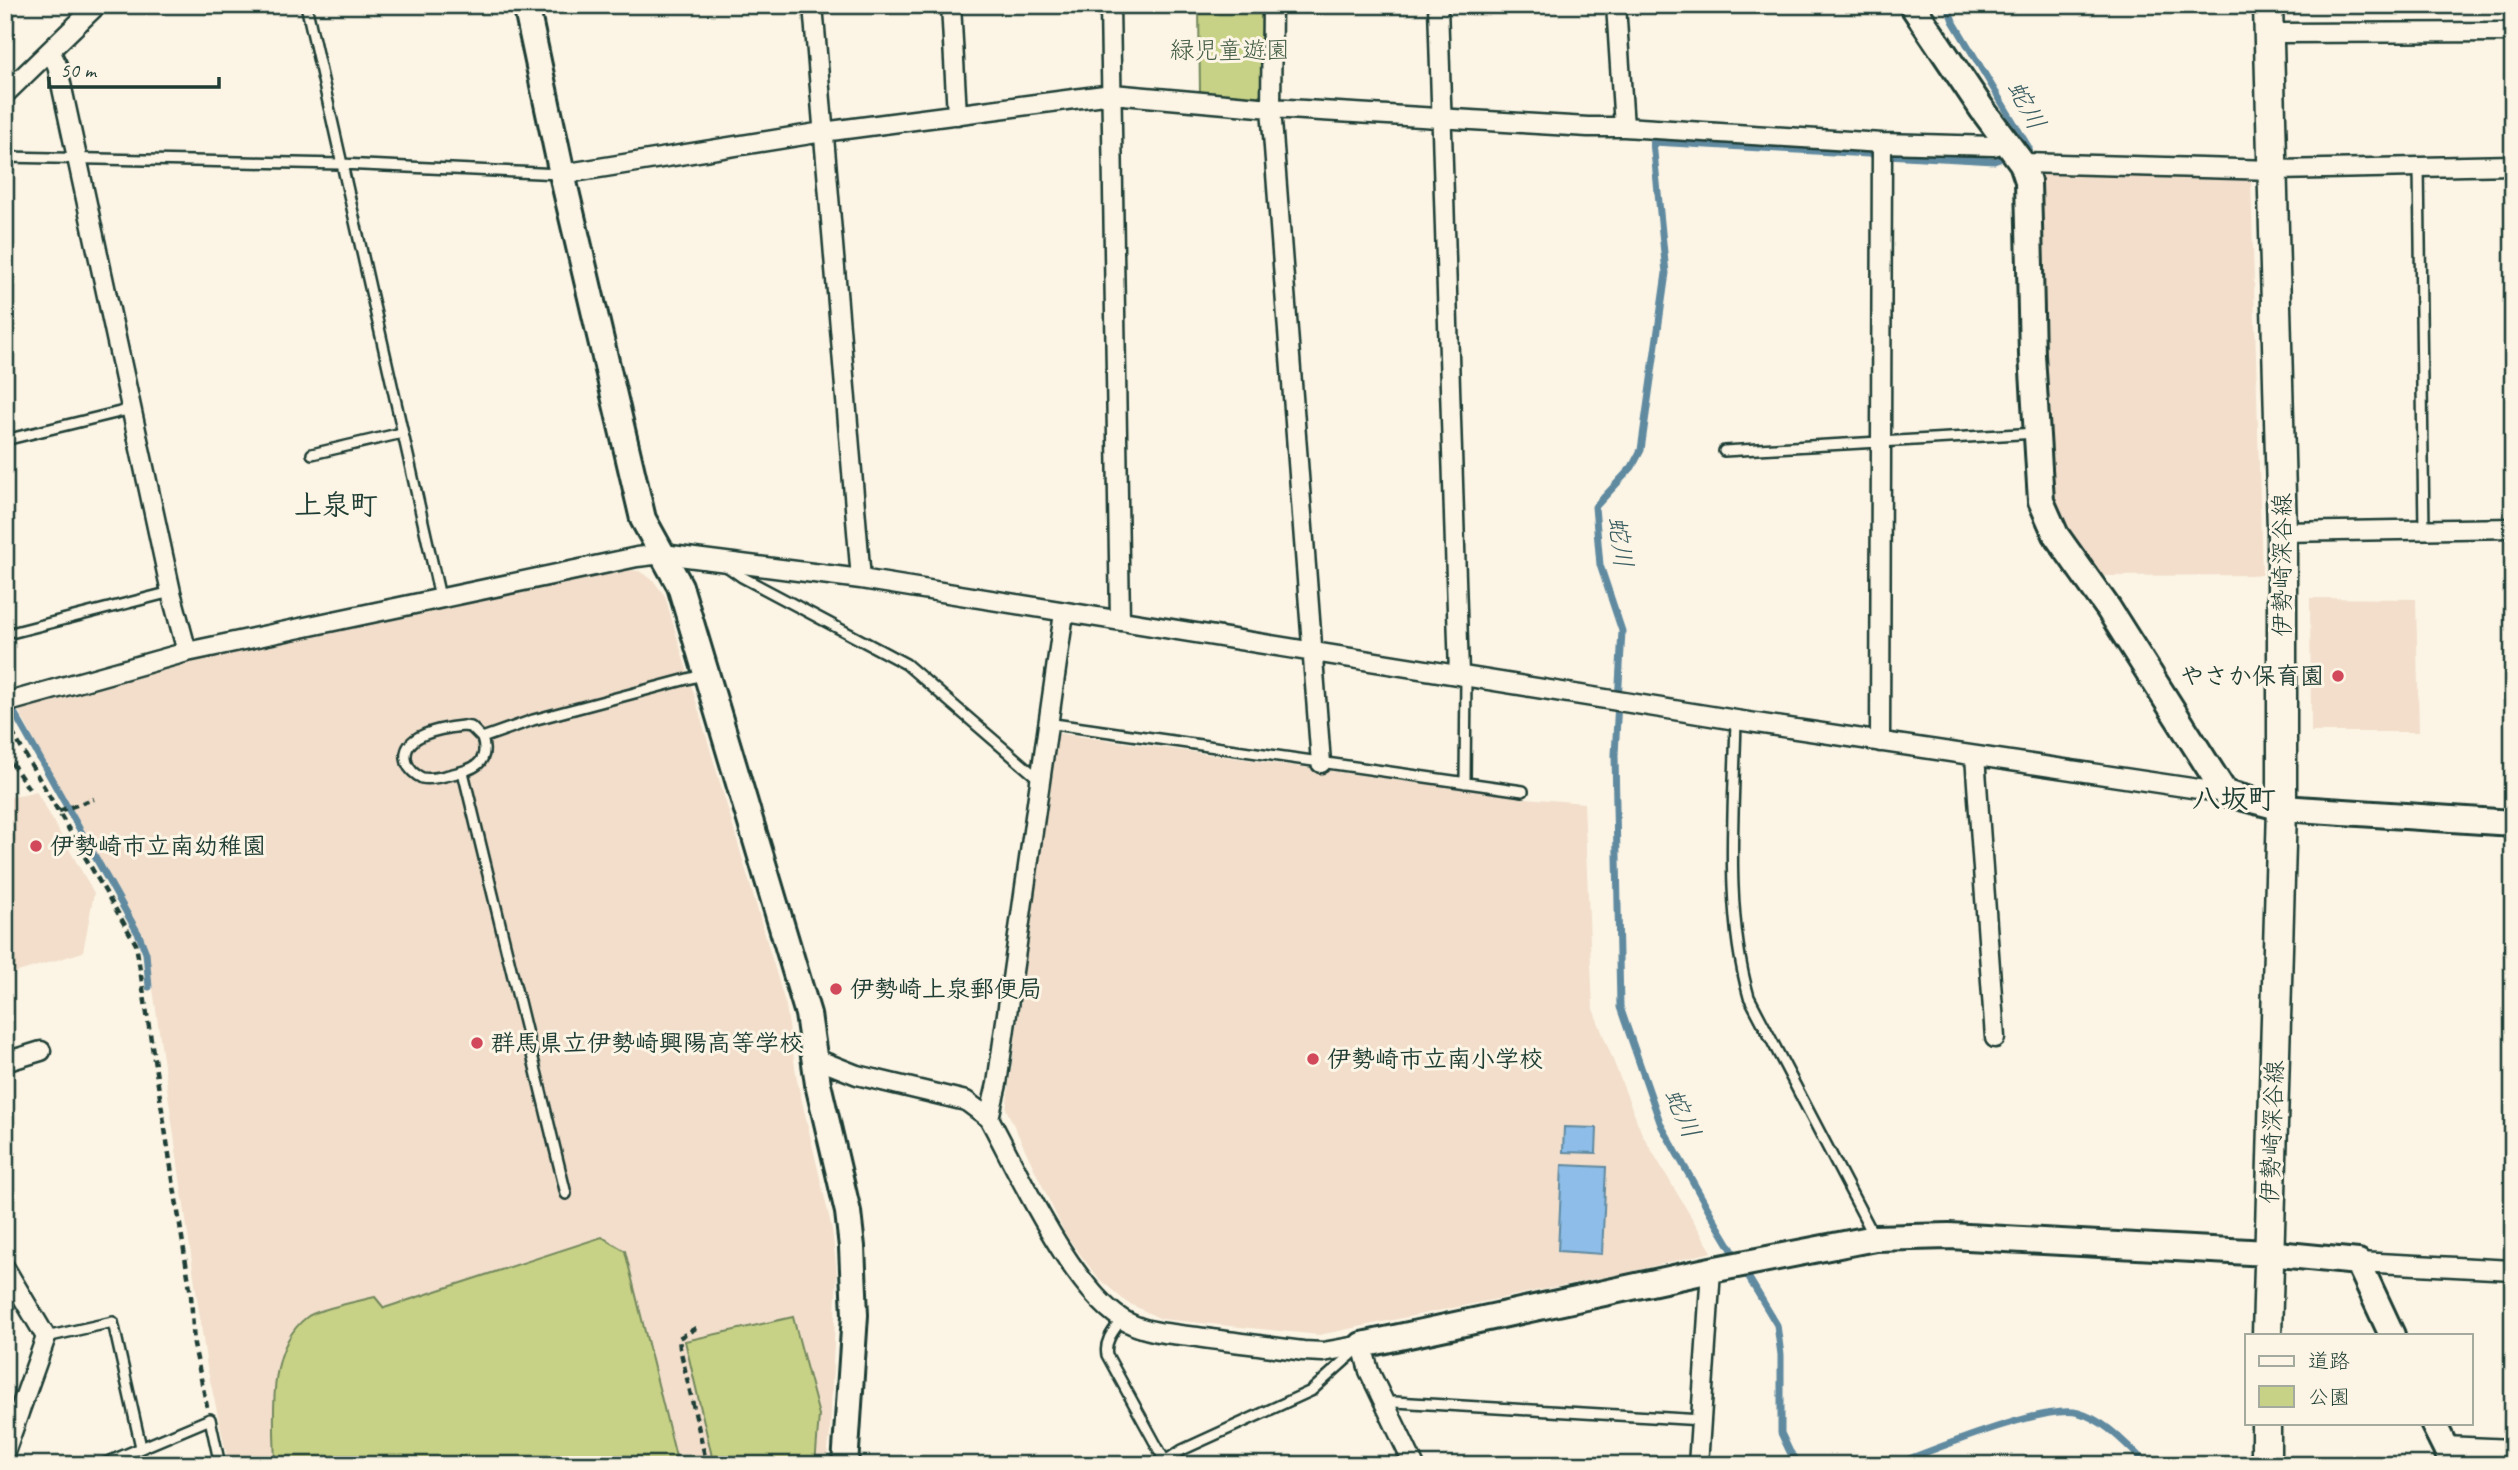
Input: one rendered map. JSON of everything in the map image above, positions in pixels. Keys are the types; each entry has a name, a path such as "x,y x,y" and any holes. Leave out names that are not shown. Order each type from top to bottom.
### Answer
{"main road":[{"name":"伊勢崎深谷線","path":"2267,1334 2282,808 2282,532 2268,5"},
{"path":"2266,1424 2266,1465"}],"street":[{"path":"5,94 97,5"},
{"path":"526,5 562,174 643,519 680,586 808,1014 814,1058 848,1212 855,1282 849,1431 845,1465"},
{"path":"813,5 861,579"},
{"path":"951,5 957,115"},
{"path":"1110,5 1120,621"},
{"path":"1272,5 1271,108 1321,764"},
{"path":"1438,5 1462,674"},
{"path":"1616,5 1624,127"},
{"path":"1912,5 2022,163 2028,181 2032,355 2040,501 2056,535 2108,608 2225,793"},
{"path":"2269,33 2513,32"},
{"path":"50,51 57,65 171,592 187,652"},
{"path":"562,174 823,132 1112,94 1271,108 1882,143 1994,146 2007,142"},
{"path":"1880,742 1882,143"},
{"path":"2022,163 2273,170 2513,165"},
{"path":"2282,532 2513,528"},
{"path":"5,704 187,652 440,597 663,554 861,579 1736,720 2225,793 2282,808 2513,823"},
{"path":"989,1118 997,1084 1064,613"},
{"path":"1975,756 1995,1038"},
{"path":"5,1062 41,1051"},
{"path":"814,1058 857,1075 966,1101 989,1118 1045,1222 1083,1280 1098,1301 1122,1319 1157,1332 1303,1351 1322,1352 1362,1345 1875,1238 1950,1236 2268,1253 2358,1262 2513,1270"},
{"path":"2358,1262 2392,1334"},
{"path":"5,1268 11,1288 46,1337 5,1452"},
{"path":"1698,1465 1718,1269"},
{"path":"1362,1345 1369,1371 1414,1465"},
{"path":"2434,1424 2449,1455 2513,1449"}],"lane":[{"path":"306,5 440,597"},
{"path":"5,157 341,164 562,174"},
{"path":"2419,167 2424,530"},
{"path":"5,440 132,409"},
{"path":"312,454 402,433"},
{"path":"1724,451 2037,433"},
{"path":"718,560 742,577 906,664 1039,779"},
{"path":"15,632 171,592"},
{"path":"482,738 520,724 706,674"},
{"path":"1462,674 1465,783"},
{"path":"1736,720 1732,864 1740,968 1749,997 1875,1238"},
{"path":"1047,723 1523,791"},
{"path":"455,727 471,727 482,738 485,753 482,760 477,766 463,772 423,778 411,769 406,756 407,749 416,737 455,727"},
{"path":"463,772 566,1194"},
{"path":"1122,1319 1108,1339 1107,1355 1162,1463 1182,1450 1292,1402 1311,1391 1362,1345"},
{"path":"46,1337 113,1322 141,1447"},
{"path":"1384,1403 1702,1420"},
{"path":"101,1465 210,1419 220,1465"}],"path":[{"path":"5,722 63,809 136,944 191,1295 194,1345 210,1419"},
{"path":"5,753 31,792"},
{"path":"63,809 94,799"},
{"path":"696,1328 679,1338 707,1465"}],"shaded area":[{"path":"2035,167 2251,176 2262,575 2097,576 2060,518 2049,488"},
{"name":"群馬県立伊勢崎興陽高等学校","path":"621,569 639,571 653,580 665,596 786,1006 797,1080 832,1229 837,1274 830,1433 826,1465 229,1465 207,1367 144,938 68,807 19,711 186,661"},
{"path":"2310,598 2416,599 2419,732 2311,732"},
{"name":"伊勢崎市立南小学校","path":"1056,733 1526,798 1584,803 1593,1009 1642,1134 1712,1252 1625,1273 1319,1335 1161,1319 1126,1302 1097,1277 1065,1234 1006,1109"},
{"name":"伊勢崎市立南幼稚園","path":"36,791 94,893 83,952 5,976 5,799"}],"green space":[{"name":"緑児童遊園","path":"1199,5 1262,5 1261,94 1257,97 1200,94"},
{"path":"602,1237 625,1251 678,1465 275,1465 274,1406 279,1365 294,1330 307,1317 329,1308 375,1297 384,1308"},
{"path":"793,1317 819,1415 815,1465 714,1465 685,1341"}],"water":[{"path":"1564,1127 1597,1128 1596,1153 1563,1152"},
{"path":"1562,1165 1606,1167 1602,1254 1558,1251"}],"waterway":[{"name":"蛇川","path":"1800,1465 1781,1433 1781,1355 1777,1325 1661,1125 1620,1007 1615,755 1622,631 1600,565 1595,507 1632,467 1641,450 1666,273 1653,142 1994,161 2029,148 1953,21 1947,5"},
{"path":"15,714 139,935 146,953 149,987"},
{"name":"蛇川","path":"1893,1465 2015,1421 2063,1412 2079,1413 2099,1422 2148,1465"}],"place":[{"name":"やさか保育園","path":"2338,676"},
{"name":"伊勢崎市立南幼稚園","path":"36,846"},
{"name":"伊勢崎上泉郵便局","path":"836,989"},
{"name":"群馬県立伊勢崎興陽高等学校","path":"477,1043"},
{"name":"伊勢崎市立南小学校","path":"1313,1059"}],"district":[{"name":"上泉町","path":"336,504"},
{"name":"八坂町","path":"2234,798"}]}
